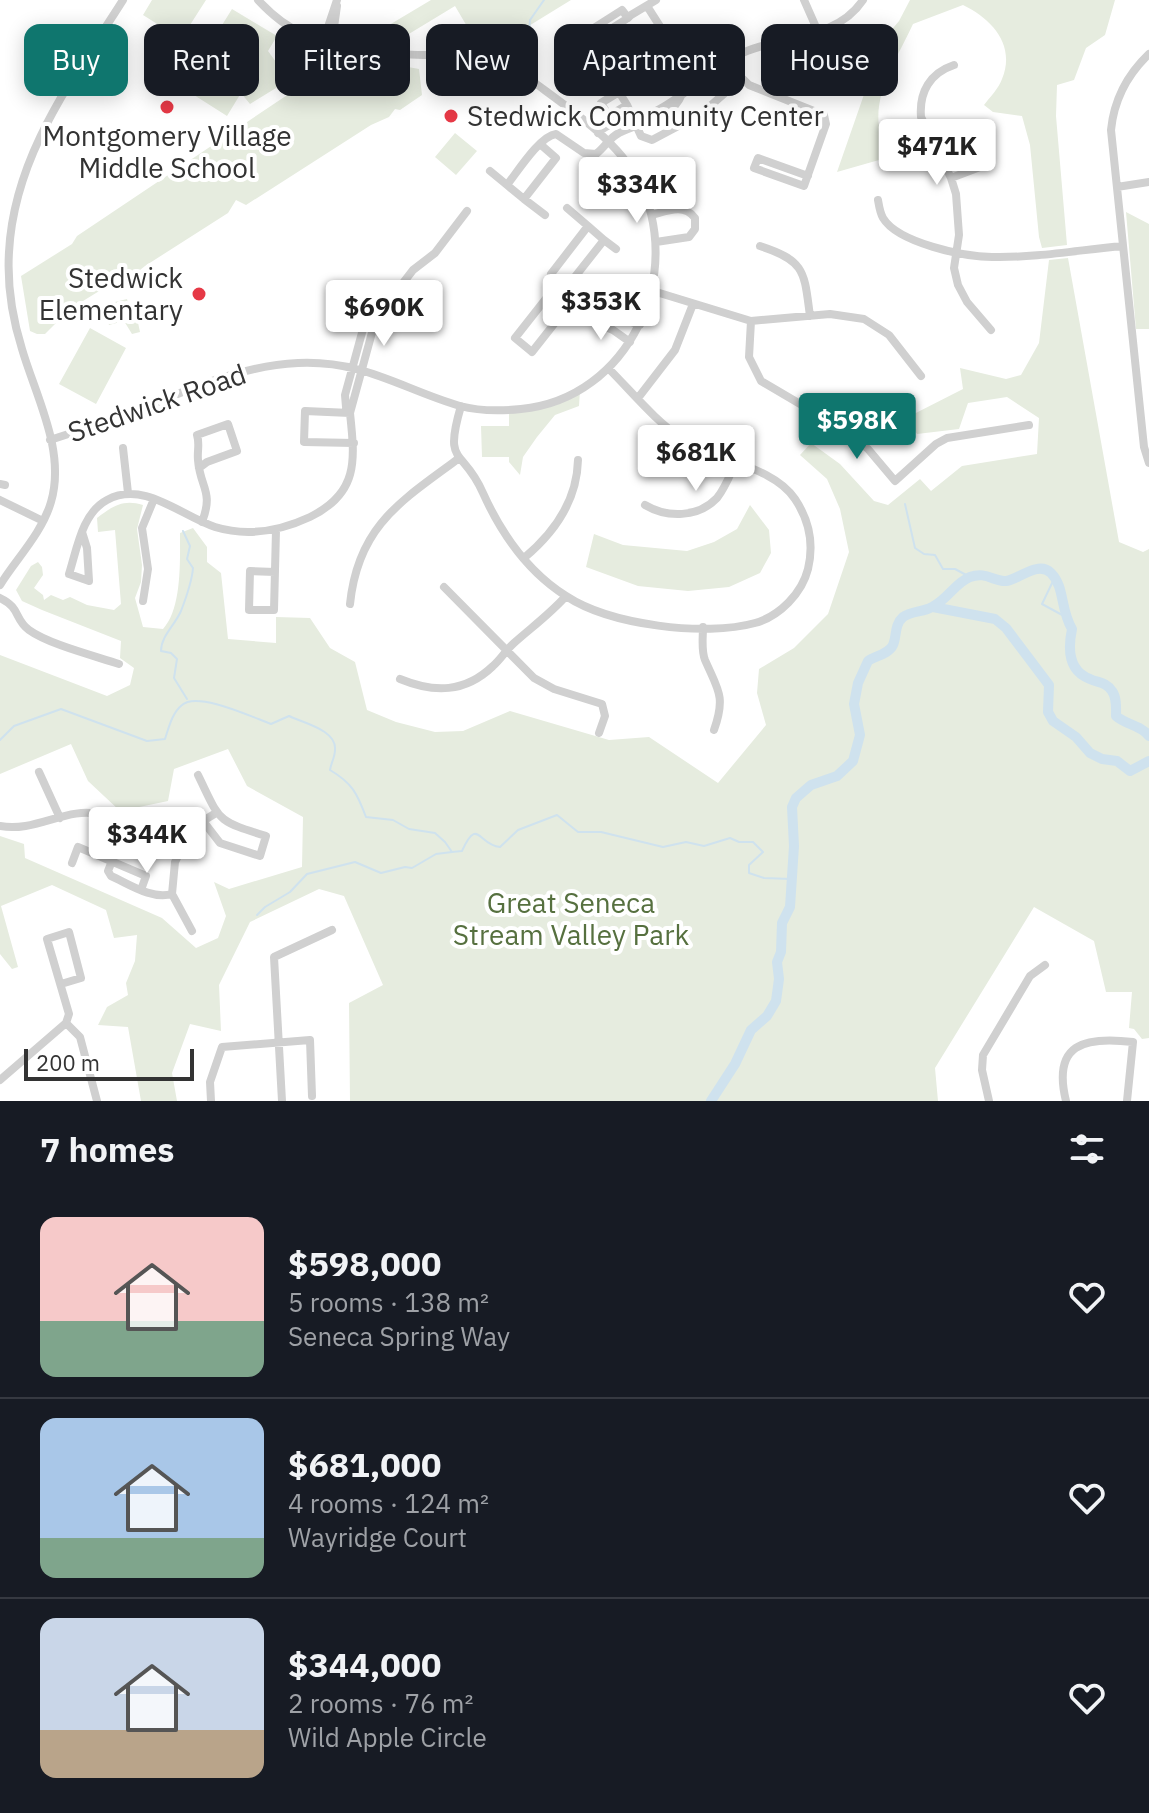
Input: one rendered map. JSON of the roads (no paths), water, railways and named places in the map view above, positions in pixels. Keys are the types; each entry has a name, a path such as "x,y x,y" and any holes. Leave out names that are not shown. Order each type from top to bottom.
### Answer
{"street":[{"path":"0,585 43,521 55,478 50,440 13,316 8,268 12,223 22,175 36,141 123,0"},
{"name":"Stedwick Road","path":"258,0 285,24"},
{"path":"332,24 337,0"},
{"path":"628,18 622,10 578,38 584,46 647,6 656,0"},
{"path":"804,0 814,24"},
{"path":"835,24 863,0"},
{"path":"647,6 658,24"},
{"name":"Stedwick Road","path":"50,440 250,368 299,363 351,367 461,406 488,410 532,407 579,390 609,369 640,325 653,291 656,242 652,215 638,179 608,141 514,67 498,59 472,54 410,54"},
{"path":"1149,54 1125,84 1112,117 1111,130 1144,447 1149,463"},
{"path":"954,65 942,69 926,86 920,107 921,117 951,178 959,210 954,268 958,285 967,302 991,330"},
{"path":"745,80 759,90 824,115 826,124 808,176 804,186 754,168 758,158 808,176"},
{"path":"598,133 611,123 664,116 681,96"},
{"path":"627,105 641,136 652,140 701,114 722,96"},
{"path":"507,185 547,136 556,134 590,155 596,154 616,134 636,122"},
{"path":"524,199 556,158 540,144"},
{"path":"951,178 980,167"},
{"path":"490,171 545,215"},
{"path":"1117,187 1149,182"},
{"path":"878,200 885,221 896,231 925,244 956,252 1001,257 1122,246"},
{"path":"567,208 616,249"},
{"path":"652,215 681,209 687,210 695,218 695,229 689,237 656,242"},
{"path":"350,413 345,395 363,329 376,318 413,270 435,253 467,211"},
{"path":"0,222 12,223"},
{"path":"566,287 551,274 588,226"},
{"path":"559,297 604,240"},
{"path":"760,246 793,260 800,269 810,316"},
{"path":"569,305 532,352 515,338 552,291 559,297 569,305 586,319 613,330 630,342"},
{"path":"653,291 751,321 849,316 877,326 899,346 921,376"},
{"path":"638,398 675,350 693,304"},
{"path":"586,319 617,317 640,325"},
{"path":"82,532 87,548 89,581 69,574 82,532 98,506 108,499 128,493 154,499 202,522 229,530 276,530 324,510 340,495 353,466 350,413 376,318"},
{"path":"751,321 749,357 761,381 846,431 868,449 895,481 947,438 1029,425"},
{"path":"461,406 452,444 458,459 475,476 503,532 524,558 566,596 636,623 727,627 765,619 791,600 805,578 809,563 809,532 795,498 782,484 762,473 701,450 678,436 609,369"},
{"path":"350,413 305,411 304,442 354,443"},
{"path":"199,468 237,451 228,424 197,435 199,468 208,497 202,522"},
{"path":"123,448 128,493"},
{"path":"350,604 359,560 367,542 389,512 458,459"},
{"path":"524,558 546,538 565,512 574,490 578,460"},
{"path":"645,505 658,513 699,510 716,499 735,464"},
{"path":"143,601 148,569 142,528 154,499"},
{"path":"0,500 43,521"},
{"path":"275,572 250,571 249,610 274,610 275,572 276,530"},
{"path":"444,587 506,651 543,683 602,704 605,716 599,733"},
{"path":"400,679 431,689 454,689 475,680 549,616 566,596"},
{"path":"0,598 15,607 22,624 30,631 119,664"},
{"path":"703,627 703,653 721,694 720,714 714,730"},
{"path":"39,772 60,818"},
{"path":"198,775 216,813 224,822 266,836 260,856 220,843 203,821"},
{"path":"0,826 27,827 77,813 96,813 179,849"},
{"path":"192,931 172,894 175,862 193,827 216,813"},
{"path":"72,863 78,847 146,876 141,890"},
{"path":"112,861 109,874 159,896 172,894"},
{"path":"282,1101 274,957 332,930"},
{"path":"0,1078 66,1023 69,1014 47,939 69,932 81,978 61,984"},
{"path":"989,1101 982,1070 983,1055 1030,976 1045,965"},
{"path":"66,1023 80,1037 97,1101"},
{"path":"1066,1101 1061,1070 1074,1049 1087,1041 1106,1039 1133,1042 1127,1101"},
{"path":"211,1101 210,1082 222,1047 310,1040 312,1096"}],"waterway":[{"path":"530,24 544,0"},
{"path":"905,504 915,548 924,554 935,555 943,569 955,569 970,577"},
{"path":"183,531 190,546 187,559 193,568 181,611 166,635 161,651 171,653 177,659 174,678 187,699"},
{"path":"711,1101 735,1064 751,1030 767,1016 776,1001 782,923 790,907 794,846 792,807 796,798 811,785 837,776 853,761 860,735 854,704 858,683 868,661 891,648 898,623 903,617 929,609 970,577 981,575 1006,581 1034,570 1046,570 1058,585 1072,629 1070,651 1077,670 1110,688 1114,694 1116,716 1149,736"},
{"path":"1054,579 1042,604 1064,616"},
{"path":"933,607 995,619 1006,628 1049,685 1048,712 1053,721 1076,737 1090,753 1117,761 1130,771 1149,761"},
{"path":"0,740 14,726 61,709 147,741 165,739 176,712 189,702 212,703 271,724 289,716 331,737 335,750 330,770 353,789 366,817 393,820 409,829 435,833 452,852 462,851 475,834 500,847 518,830 557,815 578,832 601,832 663,847 686,842 704,846 730,838 753,842 763,852 749,865 749,873 764,878 791,879"},
{"path":"257,915 290,892 307,874 355,862 381,873 412,868 436,854 452,852"}],"place":[{"name":"Montgomery Village Middle School","path":"167,107"},
{"name":"Stedwick Community Center","path":"451,116"},
{"name":"Stedwick Elementary","path":"199,294"}],"park label":[{"name":"Great Seneca Stream Valley Park","path":"571,919"}]}
